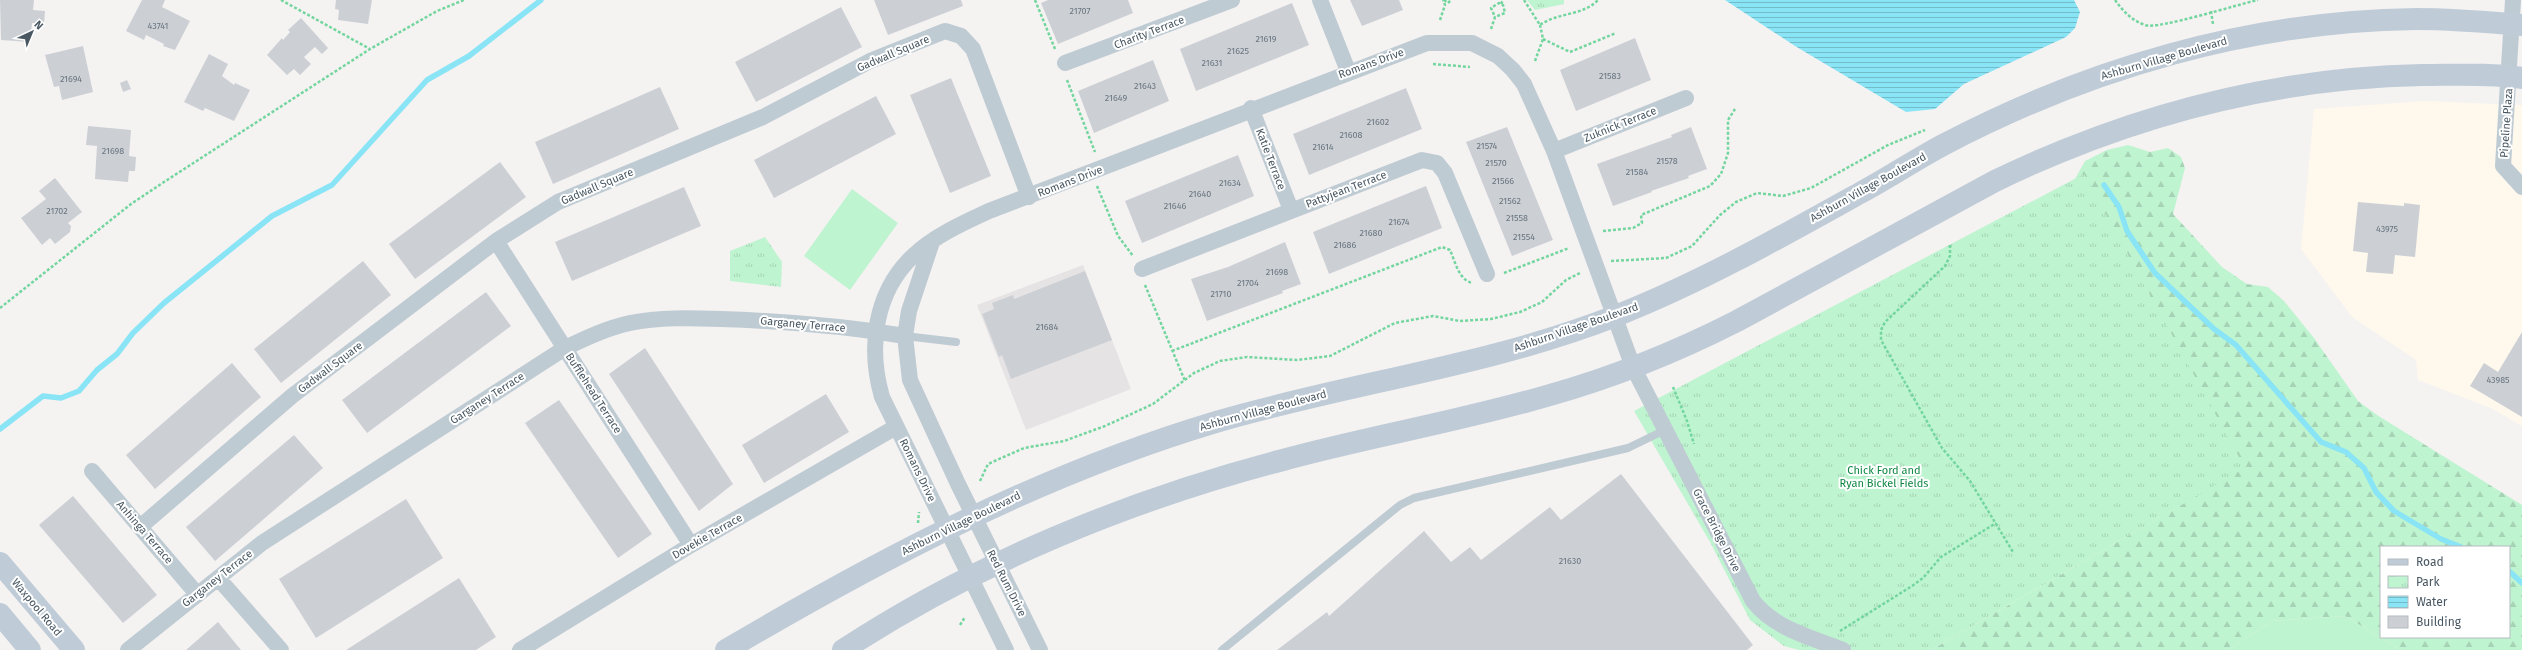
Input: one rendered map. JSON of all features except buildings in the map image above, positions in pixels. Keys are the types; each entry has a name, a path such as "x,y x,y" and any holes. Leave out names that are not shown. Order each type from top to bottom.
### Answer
{"main road":[{"name":"Ashburn Village Boulevard","path":"726,650 864,571 947,529 1021,494 1120,453 1209,424 1322,394 1473,360 1614,317 1715,270 1860,193 1942,146 2016,109 2093,78 2166,55 2244,36 2332,25 2415,19 2517,25"},
{"path":"842,650 903,612 970,577 1097,521 1221,477 1282,460 1551,395 1633,367 1703,338 1744,317 2007,174 2045,157 2138,121 2249,93 2314,82 2389,76 2515,77"},
{"name":"Waxpool Road","path":"0,563 74,650"},
{"path":"0,614 30,650"}],"street":[{"name":"Charity Terrace","path":"1065,64 1232,0"},
{"path":"1320,0 1348,71"},
{"name":"Pipeline Plaza","path":"2513,0 2517,25 2515,77 2503,166 2522,187"},
{"name":"Gadwall Square","path":"140,526 292,396 496,241 558,202 763,117 870,61 945,31 961,36 973,49 1029,197"},
{"name":"Romans Drive","path":"947,529 882,397 876,374 875,331 880,307 887,292 913,256 948,231 989,211 1029,197 1251,108 1427,42 1472,43 1498,56 1517,75 1537,109 1554,151 1633,367"},
{"name":"Zuknick Terrace","path":"1554,151 1686,98"},
{"name":"Katie Terrace","path":"1251,108 1290,210"},
{"name":"Pattyjean Terrace","path":"1140,270 1290,210 1422,160 1437,163 1445,173 1489,277"},
{"name":"Bufflehead Terrace","path":"496,241 691,544"},
{"path":"932,242 913,297 905,336 910,380 974,516"},
{"name":"Garganey Terrace","path":"128,650 262,543 564,348 595,333 630,323 664,319 754,320 875,331 905,336"},
{"name":"Grace Bridge Drive","path":"1633,367 1753,601 1764,614 1779,625 1843,650"},
{"name":"Dovekie Terrace","path":"520,650 691,544 896,427"},
{"name":"Anhinga Terrace","path":"92,470 198,594"},
{"name":"Red Rum Drive","path":"974,516 1040,650"},
{"path":"947,529 1006,650"},
{"path":"218,578 281,650"}],"lane":[{"path":"905,336 956,342"},
{"path":"1222,650 1400,505 1414,498 1628,448 1665,430"}],"path":[{"path":"281,0 370,49"},
{"path":"0,308 131,204 370,49 437,11 464,0"},
{"path":"1444,0 1448,3 1451,0"},
{"path":"1440,20 1445,5 1444,0"},
{"path":"1501,4 1503,0"},
{"path":"1524,0 1540,25 1543,39 1535,61"},
{"path":"1540,25 1562,14 1588,9 1598,0"},
{"path":"2115,0 2126,15 2146,26 2166,23 2258,0"},
{"path":"1491,29 1495,17 1491,8 1494,4 1501,4"},
{"path":"1495,17 1504,13 1505,9 1501,4"},
{"path":"1543,39 1570,52 1616,33"},
{"path":"1433,64 1470,67"},
{"path":"1603,231 1633,228 1642,223 1641,215 1710,186 1721,174 1728,154 1728,120 1735,109"},
{"path":"1090,140 1096,154"},
{"path":"1097,186 1118,236 1130,250 1140,270 1185,381"},
{"path":"1950,245 1950,256 1945,266 1886,322 1881,330 1881,340 1942,448 1970,481 2013,552"},
{"path":"1172,351 1442,246 1450,250 1466,281 1489,277 1569,248"},
{"path":"1610,261 1619,260"},
{"path":"980,481 988,464 1024,448 1064,441 1105,426 1153,404 1194,373 1220,361 1247,356 1297,360 1330,356 1395,324 1433,316 1460,321 1491,319 1520,312 1542,302 1566,280 1580,273"},
{"path":"1673,387 1687,421 1694,448"},
{"path":"917,528 920,510"},
{"path":"1835,632 1848,628 1912,586 1923,578 1941,557 1996,522"},
{"path":"960,625 965,617"}],"shaded area":[{"path":"2424,101 2522,105 2522,426 2493,409 2418,380 2416,360 2352,317 2301,249 2314,109"},
{"path":"1083,265 1131,389 1026,430 977,305"}],"green space":[{"path":"1527,0 1564,0 1564,4 1535,10"},
{"path":"2128,145 2150,152 2168,148 2181,157 2185,168 2173,214 2222,267 2247,284 2268,287 2284,301 2314,338 2358,401 2377,415 2522,505 2522,650 2401,650 2381,638 2510,638 2510,546 2380,546 2380,637 2345,616 2272,621 2228,650 1931,650 2186,502 2209,472 2071,186 2085,161 2107,150"},
{"name":"Chick Ford and Ryan Bickel Fields","path":"2084,174 2245,468 1931,650 1799,650 1784,646 1750,620 1710,542 1634,411"},
{"path":"852,189 898,223 850,290 804,256"},
{"path":"765,237 782,262 781,287 730,281 730,251"},
{"path":"2345,616 2401,650 2228,650 2272,621"}],"water":[{"path":"1725,0 2074,0 2080,12 2075,28 2066,37 1964,84 1935,109 1906,112 1795,46"}],"waterway":[{"path":"0,429 43,396 61,398 79,391 97,370 117,354 133,333 164,303 272,216 332,185 427,80 469,56 541,0"},
{"path":"2104,185 2119,207 2127,231 2155,273 2214,329 2236,345 2321,442 2346,452 2364,468 2376,492 2394,511 2441,539 2458,546"},
{"path":"2510,572 2522,583"}]}
